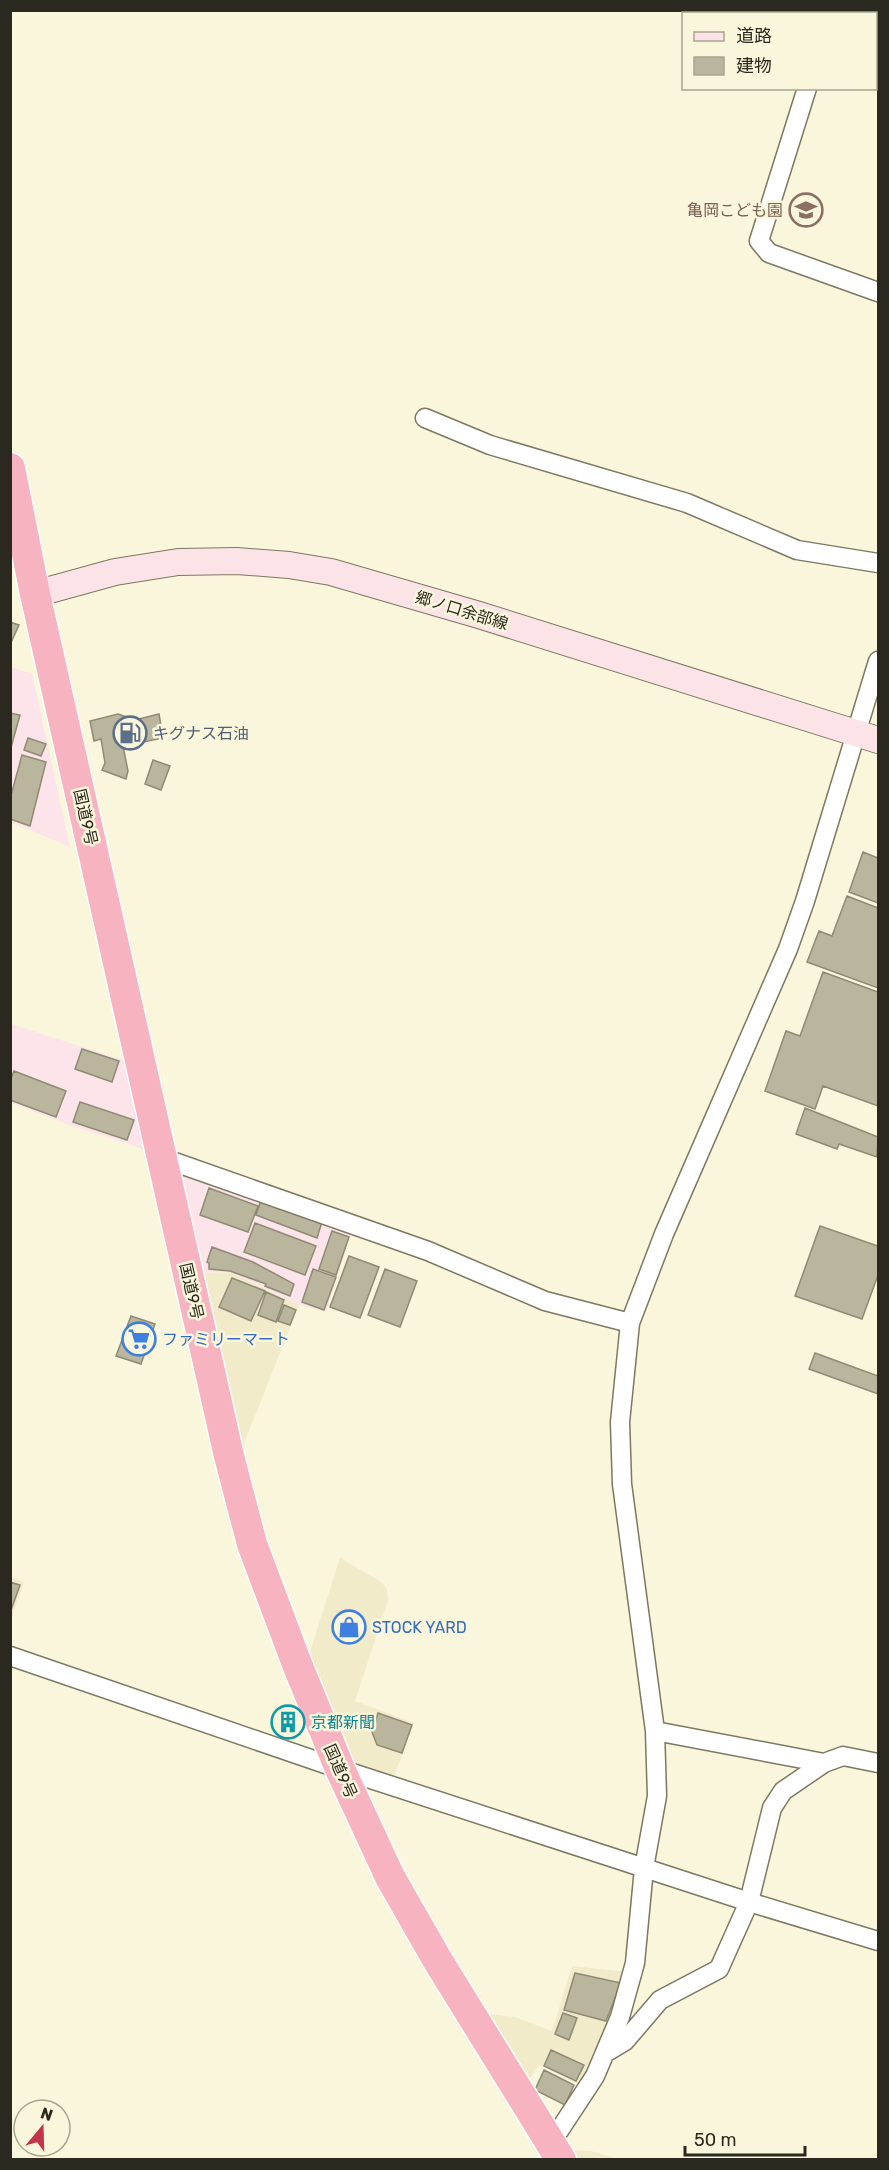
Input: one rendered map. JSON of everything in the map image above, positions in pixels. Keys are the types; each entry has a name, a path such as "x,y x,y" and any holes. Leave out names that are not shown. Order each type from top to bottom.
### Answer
{"highway":[{"name":"国道9号","path":"10,468 35,594 229,1456 252,1544 297,1664 340,1769 390,1877 438,1961 556,2151"}],"main road":[{"name":"郷ノ口余部線","path":"35,594 115,572 178,562 237,561 289,564 375,583 867,737"}],"street":[{"path":"806,90 759,241 769,253 879,292"},
{"path":"425,418 490,445 687,503 797,549 879,563"},
{"path":"556,2151 595,2076 620,2017 635,1963 644,1868 657,1796 655,1731 622,1484 620,1422 630,1323 664,1234 788,948 867,737 879,661"},
{"path":"163,1158 428,1251 545,1301 630,1323"},
{"path":"10,1656 340,1769 749,1902 879,1941"},
{"path":"655,1731 824,1763"},
{"path":"604,2053 625,2041 660,2000 719,1969 749,1902 772,1808 783,1791 824,1763 843,1756 879,1763"}],"shaded area":[{"path":"11,667 32,674 70,847 11,822"},
{"path":"11,1024 132,1063 150,1151 72,1126 11,1103"},
{"path":"189,1173 352,1230 326,1312 299,1305 230,1272 200,1273 181,1175"},
{"path":"230,1272 299,1305 243,1446 200,1273"},
{"name":"STOCK YARD","path":"340,1558 380,1581 387,1589 388,1600 355,1701 414,1723 391,1784 357,1772 309,1655"},
{"path":"11,1577 24,1582 11,1620"},
{"path":"572,1966 628,1972 580,2085 539,2065 526,2086 482,2013 515,2017 552,2031"},
{"path":"569,2150 591,2151 619,2159 575,2159"}],"building":[{"path":"10,622 19,625 10,645"},
{"path":"10,713 20,715 10,751"},
{"path":"118,714 135,720 159,714 163,738 123,746 128,771 126,779 102,770 105,763 101,739 94,741 90,721"},
{"path":"28,738 46,744 41,756 24,750"},
{"path":"22,755 46,762 30,826 10,819 10,799"},
{"path":"153,760 170,766 161,790 145,784"},
{"path":"863,852 878,858 878,903 849,892"},
{"path":"847,896 878,908 878,988 807,962 819,931 832,936"},
{"path":"823,972 878,992 878,1106 823,1086 815,1109 765,1091 786,1031 800,1036"},
{"path":"82,1049 119,1061 112,1082 75,1069"},
{"path":"14,1071 66,1091 56,1117 10,1100 10,1081"},
{"path":"80,1102 134,1120 127,1140 73,1122"},
{"path":"805,1108 878,1137 877,1157 839,1144 837,1149 796,1134"},
{"path":"209,1188 258,1206 248,1232 200,1215"},
{"path":"261,1200 322,1222 317,1238 256,1215"},
{"path":"255,1223 316,1246 305,1275 244,1252"},
{"path":"820,1226 878,1246 878,1275 862,1319 795,1296"},
{"path":"332,1231 349,1237 336,1275 319,1269"},
{"path":"212,1247 253,1262 294,1284 290,1296 265,1286 266,1284 230,1271 209,1269 207,1262"},
{"path":"349,1256 379,1267 360,1318 330,1307"},
{"path":"313,1269 336,1277 324,1310 302,1302"},
{"path":"385,1269 417,1281 400,1327 368,1315"},
{"path":"232,1278 265,1291 251,1321 219,1307"},
{"path":"266,1292 284,1300 276,1322 258,1315"},
{"path":"284,1305 296,1310 290,1325 278,1321"},
{"path":"131,1316 155,1324 141,1364 116,1356"},
{"path":"815,1353 878,1376 878,1394 809,1369"},
{"path":"10,1582 20,1585 10,1613"},
{"name":"京都新聞","path":"283,1710 298,1715 292,1733 277,1729"},
{"path":"378,1713 412,1725 402,1753 377,1745 372,1732"},
{"path":"575,1973 621,1983 606,2021 564,2010"},
{"path":"563,2013 577,2018 569,2040 555,2034"},
{"path":"551,2050 584,2065 576,2081 544,2066"},
{"path":"544,2070 574,2085 565,2105 535,2090"}],"place":[{"name":"亀岡こども園","path":"806,210"},
{"name":"キグナス石油","path":"130,733"},
{"name":"ファミリーマート","path":"139,1339"},
{"name":"STOCK YARD","path":"349,1627"},
{"name":"京都新聞","path":"288,1722"}]}
